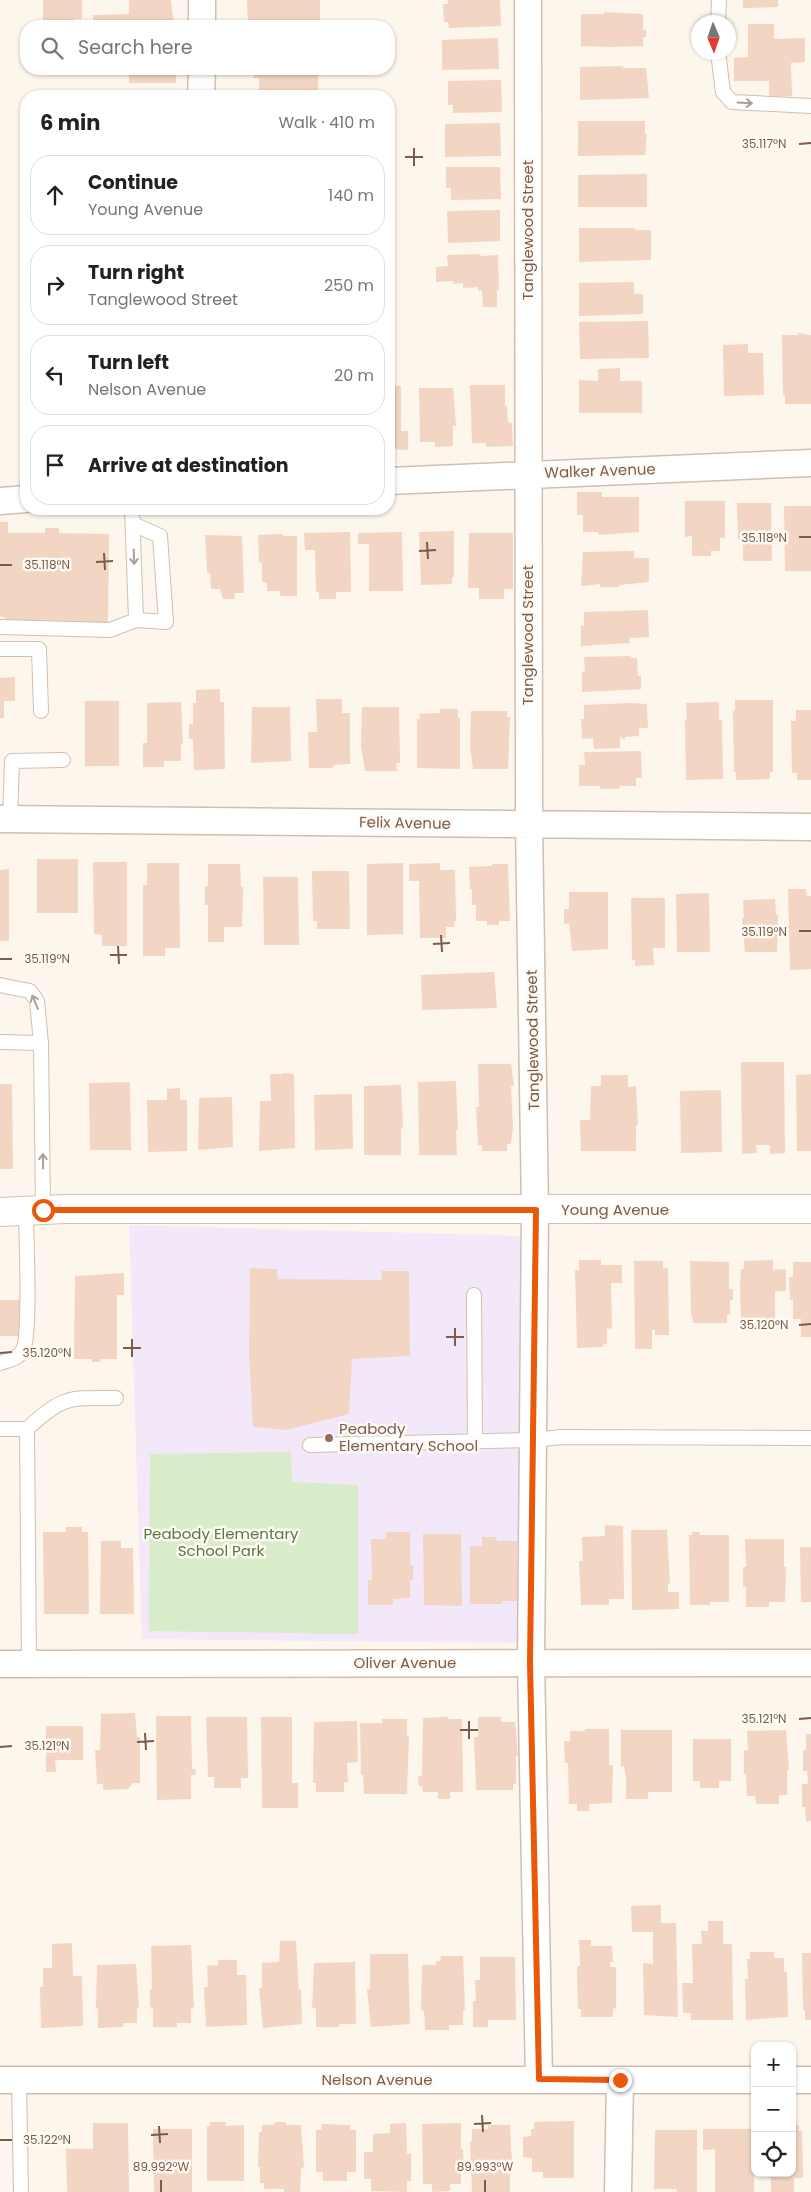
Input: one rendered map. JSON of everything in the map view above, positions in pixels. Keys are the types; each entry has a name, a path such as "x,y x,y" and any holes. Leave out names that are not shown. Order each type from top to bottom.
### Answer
{"street":[{"path":"202,0 202,20"},
{"name":"Tanglewood Street","path":"528,0 529,825 536,1210 530,1662 539,2079"},
{"path":"201,90 202,75"},
{"name":"Walker Avenue","path":"395,481 811,464"},
{"path":"0,501 20,499"},
{"name":"Felix Avenue","path":"5,819 811,827"},
{"name":"Young Avenue","path":"23,1211 811,1209"},
{"name":"Oliver Avenue","path":"0,1664 811,1663"},
{"name":"Nelson Avenue","path":"9,2080 751,2080"},
{"path":"618,2192 620,2080"},
{"path":"796,2080 811,2080"}],"lane":[{"path":"718,15 719,0"},
{"path":"719,60 723,92 732,102 811,106"},
{"path":"132,515 136,620"},
{"path":"0,627 110,630 136,620 166,622 160,536 133,524"},
{"path":"0,649 39,648 41,712"},
{"path":"5,819 12,761 63,760"},
{"path":"0,985 30,991 37,1001 41,1043 23,1211 26,1329 24,1349 16,1358 0,1363"},
{"path":"0,1042 41,1043"},
{"path":"474,1295 475,1441"},
{"path":"0,1429 27,1429 54,1406 71,1398 116,1398"},
{"path":"27,1429 29,1664"},
{"path":"310,1445 562,1438 811,1438"},
{"path":"9,2080 21,2192"}],"shaded area":[{"name":"Peabody Elementary School","path":"129,1225 525,1236 521,1643 142,1639"}],"green space":[{"name":"Peabody Elementary School Park","path":"291,1452 292,1482 358,1485 358,1634 149,1631 150,1454"}],"building":[{"path":"43,0 82,0 82,19 43,20"},
{"path":"129,0 171,0 173,20 93,20 93,15 129,14"},
{"path":"247,0 320,0 320,20 248,20"},
{"path":"448,0 500,0 501,26 449,28 448,22 444,22 443,4 448,4"},
{"path":"743,0 778,0 778,7 743,8"},
{"path":"604,12 643,14 643,30 646,30 646,37 643,37 643,46 581,46 581,14 604,14"},
{"path":"748,24 774,24 774,39 805,38 805,62 791,63 792,96 769,97 769,81 734,81 734,60 736,58 748,57"},
{"path":"498,38 499,69 442,70 442,40"},
{"path":"623,66 623,68 646,68 649,98 580,100 580,67"},
{"path":"129,75 176,75 176,83 129,83"},
{"path":"254,75 318,75 318,90 259,90 259,78 254,78"},
{"path":"501,80 502,112 453,113 453,105 448,105 448,81"},
{"path":"578,121 645,121 645,134 647,134 645,155 578,156"},
{"path":"500,123 501,156 445,157 445,124"},
{"path":"446,167 500,167 501,199 451,200 451,188 446,188"},
{"path":"647,174 647,207 578,207 578,175"},
{"path":"500,210 500,241 448,243 447,211"},
{"path":"579,228 635,228 635,230 651,230 651,260 579,262"},
{"path":"480,254 480,256 498,255 499,290 497,290 497,307 483,307 482,291 478,291 478,287 463,288 463,283 453,284 453,281 436,282 436,267 448,266 447,255"},
{"path":"634,282 634,294 643,294 643,314 579,316 579,283"},
{"path":"648,321 649,358 580,359 579,322"},
{"path":"798,333 811,335 811,404 785,404 785,395 783,395 782,335 798,335"},
{"path":"748,344 748,353 763,353 764,395 724,396 723,345"},
{"path":"620,368 620,381 642,381 642,413 579,413 579,380 598,381 598,369"},
{"path":"470,385 505,385 505,406 507,406 508,422 512,423 513,446 486,447 486,443 472,443"},
{"path":"395,386 401,386 401,431 408,431 408,450 395,449"},
{"path":"419,388 453,388 456,426 453,426 453,446 435,447 435,442 420,442"},
{"path":"577,492 602,492 602,497 639,497 639,532 599,535 598,532 583,532 583,515 577,515"},
{"path":"685,501 725,501 725,538 720,538 720,551 711,551 711,556 692,556 692,536 685,537"},
{"path":"737,503 771,503 772,561 743,561 743,540 738,540"},
{"path":"784,506 811,506 811,571 785,571"},
{"path":"0,522 8,522 8,533 45,533 45,528 59,528 59,533 109,534 108,623 5,623 6,619 0,616"},
{"path":"454,531 454,577 452,577 452,584 421,585 419,532"},
{"path":"350,532 351,592 336,592 336,599 319,599 319,592 316,592 315,550 305,550 304,533"},
{"path":"402,532 403,591 369,591 369,544 358,544 358,533"},
{"path":"469,533 513,533 513,589 504,589 504,599 479,599 479,588 468,588"},
{"path":"283,534 283,536 297,536 297,596 280,596 280,591 267,591 267,583 262,582 262,562 259,563 258,535"},
{"path":"205,535 242,536 244,593 234,593 235,599 223,599 220,589 211,589 210,573 207,573"},
{"path":"634,551 634,558 649,558 649,582 619,585 619,587 600,587 600,584 581,586 583,552"},
{"path":"648,610 649,637 629,638 630,643 581,646 581,626 584,626 584,612"},
{"path":"631,656 631,658 637,658 638,676 641,676 641,689 582,692 582,672 585,672 584,657"},
{"path":"15,677 15,701 4,701 4,718 0,718 0,678"},
{"path":"220,689 220,702 224,702 225,769 194,770 193,739 189,739 189,724 193,724 193,703 196,703 196,690"},
{"path":"316,699 342,699 342,713 350,713 350,764 333,765 333,768 309,768 308,732 317,732"},
{"path":"735,700 773,700 773,772 770,772 770,779 736,780 736,772 734,772 733,711 735,710"},
{"path":"85,701 119,701 119,766 85,766"},
{"path":"181,702 183,744 181,743 181,761 164,761 164,767 143,767 143,743 147,743 147,703"},
{"path":"719,702 719,720 722,720 723,779 686,780 686,703"},
{"path":"647,704 648,728 639,728 639,736 625,737 625,740 620,737 620,748 594,749 593,738 582,739 581,719 584,719 584,705"},
{"path":"252,707 290,707 291,761 251,763"},
{"path":"362,707 399,707 400,763 396,763 397,771 365,771 361,746"},
{"path":"440,709 458,709 458,718 460,718 460,769 417,768 417,719 420,719 419,714 440,713"},
{"path":"796,710 811,710 811,780 797,780 797,773 792,773 791,721 796,721"},
{"path":"471,711 507,711 507,717 510,717 508,769 473,769 470,747"},
{"path":"641,751 642,778 636,778 636,786 620,786 619,789 600,789 600,786 579,786 579,765 585,765 584,752"},
{"path":"37,859 78,859 78,913 37,913"},
{"path":"93,862 127,862 127,946 102,946 102,935 94,934"},
{"path":"147,863 179,863 180,948 165,948 165,956 143,956 143,885 147,885"},
{"path":"403,863 403,934 367,935 367,864"},
{"path":"440,863 440,870 455,870 456,921 454,927 446,927 446,938 420,938 419,881 409,881 409,864"},
{"path":"208,864 240,864 241,887 243,887 242,927 224,927 224,942 208,942 208,905 205,905 205,886 208,886"},
{"path":"492,864 508,864 510,921 499,921 499,925 487,925 487,921 476,921 476,905 472,905 472,889 470,889 469,867 492,866"},
{"path":"9,869 9,941 0,941 0,870"},
{"path":"312,871 349,871 350,929 317,929 317,921 313,921"},
{"path":"263,877 298,877 299,945 264,945"},
{"path":"788,889 806,889 807,896 811,896 811,969 790,970"},
{"path":"569,892 608,892 608,949 572,951 569,923 564,924 564,909 569,909"},
{"path":"709,893 710,952 677,952 676,894"},
{"path":"631,898 665,898 665,948 653,948 654,965 635,966 635,960 632,960"},
{"path":"775,899 776,915 778,915 777,952 745,952 742,918 744,918 743,900"},
{"path":"494,972 497,1008 422,1010 421,975"},
{"path":"741,1062 784,1062 785,1153 770,1154 770,1145 756,1145 757,1153 742,1154"},
{"path":"478,1064 511,1064 514,1086 511,1086 513,1127 511,1144 507,1144 507,1151 482,1151 482,1145 478,1145 476,1107 479,1107"},
{"path":"270,1074 294,1074 295,1148 259,1151 260,1101 271,1101"},
{"path":"811,1074 811,1151 797,1151 796,1075"},
{"path":"601,1075 628,1075 628,1087 636,1086 638,1125 636,1125 636,1151 581,1151 580,1120 590,1120 591,1086 601,1086"},
{"path":"456,1081 457,1155 419,1155 418,1082"},
{"path":"130,1082 131,1150 90,1150 89,1083"},
{"path":"0,1084 12,1084 13,1169 0,1169"},
{"path":"401,1085 403,1128 401,1128 401,1155 364,1155 364,1086"},
{"path":"180,1088 180,1100 187,1100 187,1151 148,1152 147,1100 167,1100 167,1089"},
{"path":"721,1090 722,1152 681,1153 680,1091"},
{"path":"352,1094 353,1149 315,1150 314,1095"},
{"path":"232,1097 233,1147 198,1150 199,1098"},
{"path":"579,1260 601,1260 601,1265 622,1265 622,1283 611,1283 612,1329 607,1328 607,1344 603,1344 603,1347 577,1348 575,1270 579,1270"},
{"path":"773,1260 773,1270 786,1269 786,1291 775,1291 775,1323 741,1324 740,1284 741,1269 744,1269 744,1261"},
{"path":"634,1261 663,1261 663,1268 668,1268 669,1335 655,1335 655,1330 652,1330 652,1349 635,1349"},
{"path":"690,1261 729,1262 729,1289 733,1289 733,1300 730,1300 730,1315 727,1314 727,1323 693,1323 691,1315"},
{"path":"793,1262 811,1262 811,1337 801,1337 801,1319 793,1319 793,1300 790,1300 789,1277 793,1277"},
{"name":"Peabody Elementary School","path":"250,1268 277,1269 278,1279 382,1280 381,1271 409,1271 410,1356 352,1359 349,1414 286,1430 253,1427 249,1354"},
{"path":"124,1273 124,1295 117,1295 117,1359 101,1359 100,1362 92,1362 92,1359 74,1359 75,1276"},
{"path":"0,1300 21,1300 22,1336 0,1336"},
{"path":"605,1525 623,1526 624,1599 609,1599 609,1605 581,1605 579,1561 583,1561 582,1537 605,1536"},
{"path":"66,1527 82,1527 82,1532 88,1532 89,1614 44,1614 43,1532 66,1532"},
{"path":"631,1530 667,1530 670,1584 668,1584 668,1592 679,1592 679,1609 632,1610"},
{"path":"386,1532 410,1532 410,1565 413,1565 413,1580 410,1580 410,1598 393,1599 393,1605 368,1605 368,1580 372,1580 371,1539 386,1539"},
{"path":"692,1532 699,1532 700,1535 729,1535 729,1602 710,1602 710,1605 690,1605 689,1535 692,1535"},
{"path":"423,1534 461,1534 462,1606 424,1605"},
{"path":"482,1537 496,1537 497,1541 517,1541 517,1601 502,1601 502,1604 470,1604 470,1546 482,1546"},
{"path":"745,1539 784,1539 784,1567 786,1567 785,1602 769,1602 769,1607 746,1607 746,1587 743,1587 743,1567 746,1567"},
{"path":"101,1541 121,1541 121,1548 133,1548 134,1614 100,1614"},
{"path":"800,1547 811,1547 811,1602 801,1602"},
{"path":"135,1713 137,1737 140,1737 140,1783 133,1783 128,1789 103,1790 103,1784 97,1784 95,1750 100,1750 101,1714"},
{"path":"156,1716 191,1716 192,1769 196,1769 195,1775 191,1775 191,1799 157,1800"},
{"path":"206,1717 247,1717 248,1778 241,1778 241,1788 214,1788 214,1777 208,1777"},
{"path":"261,1717 292,1717 292,1783 298,1783 298,1808 262,1808"},
{"path":"448,1717 448,1719 462,1719 463,1792 450,1792 450,1799 438,1799 438,1792 423,1792 422,1786 419,1786 418,1776 422,1776 423,1718"},
{"path":"478,1717 501,1717 501,1722 515,1722 518,1756 516,1756 516,1784 513,1784 513,1790 476,1790 474,1737 478,1737"},
{"path":"382,1719 407,1719 407,1736 409,1736 407,1794 364,1794 363,1775 361,1775 360,1723 382,1723"},
{"path":"357,1721 358,1762 347,1763 348,1782 344,1782 344,1792 316,1792 316,1783 313,1783 314,1722"},
{"path":"46,1726 83,1726 83,1760 55,1760 56,1772 46,1772"},
{"path":"585,1729 609,1729 609,1765 613,1765 612,1803 589,1804 589,1811 577,1811 577,1804 569,1804 568,1763 565,1763 564,1741 570,1741 570,1731 585,1731"},
{"path":"621,1730 672,1730 672,1792 648,1792 648,1799 626,1799 626,1777 624,1766 621,1766"},
{"path":"786,1730 789,1770 787,1770 787,1795 779,1795 779,1804 756,1804 755,1796 747,1796 746,1774 744,1774 744,1750 748,1750 747,1731"},
{"path":"806,1734 811,1734 811,1821 806,1821 805,1807 802,1807 802,1784 808,1784 807,1771 803,1771 803,1750 806,1750"},
{"path":"693,1739 731,1739 731,1781 719,1781 719,1788 700,1788 700,1781 693,1781"},
{"path":"661,1905 661,1923 676,1923 678,2017 644,2015 643,1963 653,1964 653,1932 632,1932 631,1906"},
{"path":"708,1921 723,1921 723,1944 732,1944 733,2020 691,2020 691,2013 683,2013 682,1983 693,1983 692,1944 702,1944 701,1931 708,1931"},
{"path":"579,1940 591,1940 591,1946 612,1946 613,1962 610,1962 610,1967 616,1967 616,2008 613,2009 613,2017 581,2017 581,2009 578,2009 577,1966 580,1966"},
{"path":"280,1941 296,1941 302,2024 263,2028 259,1988 262,1988 262,1963 279,1962"},
{"path":"72,1943 73,1976 82,1976 83,2026 41,2028 40,1987 43,1987 43,1968 52,1968 52,1944"},
{"path":"191,1945 194,2007 191,2008 191,2023 177,2023 177,2027 153,2027 153,2008 150,2007 150,1989 152,1989 151,1946"},
{"path":"750,1952 774,1952 774,1958 784,1958 784,1972 787,1972 788,2017 746,2020 745,1979 748,1979 747,1959 750,1959"},
{"path":"802,1953 811,1953 811,2020 805,2020 805,2010 803,2010"},
{"path":"370,1954 408,1954 410,2024 371,2027 367,1989 370,1989"},
{"path":"441,1956 463,1956 465,2010 463,2010 463,2025 449,2025 449,2030 425,2030 424,2010 421,2011 422,1965 436,1965 436,1961 440,1961"},
{"path":"480,1957 515,1957 516,2020 488,2020 488,2027 473,2027 473,2001 476,2001 475,1980 480,1980"},
{"path":"218,1960 237,1960 237,1975 246,1975 247,2025 206,2027 204,1989 208,1987 207,1966 218,1965"},
{"path":"355,1962 356,2024 339,2024 339,2027 316,2027 316,2008 312,2008 314,1963"},
{"path":"136,1964 139,2007 137,2008 137,2023 123,2023 123,2027 98,2028 98,2008 96,2008 97,1965"},
{"path":"574,2121 574,2178 543,2178 543,2172 532,2172 532,2158 523,2157 523,2137 531,2136 534,2122"},
{"path":"210,2122 226,2122 225,2126 244,2125 244,2181 207,2181 207,2126 210,2126"},
{"path":"275,2122 286,2122 286,2125 301,2125 304,2167 301,2168 300,2192 284,2192 284,2189 264,2189 264,2183 260,2183 260,2167 258,2167 259,2132 262,2132 262,2125 274,2125"},
{"path":"93,2123 128,2123 129,2192 67,2192 66,2149 93,2149"},
{"path":"406,2123 407,2154 411,2154 411,2181 407,2181 407,2192 371,2191 371,2179 364,2179 364,2152 373,2152 373,2134 390,2133 390,2124"},
{"path":"461,2123 461,2149 463,2150 464,2168 461,2168 461,2184 450,2184 450,2191 432,2192 432,2184 423,2184 422,2124"},
{"path":"322,2124 350,2125 350,2130 356,2130 356,2172 347,2172 347,2181 323,2181 323,2172 316,2172 316,2130 321,2130"},
{"path":"488,2125 510,2125 512,2164 510,2164 510,2192 472,2192 470,2141 472,2141 472,2129 488,2129"},
{"path":"796,2125 799,2125 799,2131 802,2131 803,2178 794,2178 794,2192 771,2192 771,2178 769,2178 796,2177"},
{"path":"153,2129 192,2129 192,2192 154,2192"},
{"path":"703,2129 751,2129 751,2177 754,2177 754,2192 715,2192 715,2149 703,2150"},
{"path":"655,2130 697,2130 697,2192 677,2192 676,2189 654,2189"}],"place":[{"name":"Peabody Elementary School","path":"329,1438"}],"route":[{"path":"43,1210 536,1210 530,1662 539,2079 620,2080"}]}
